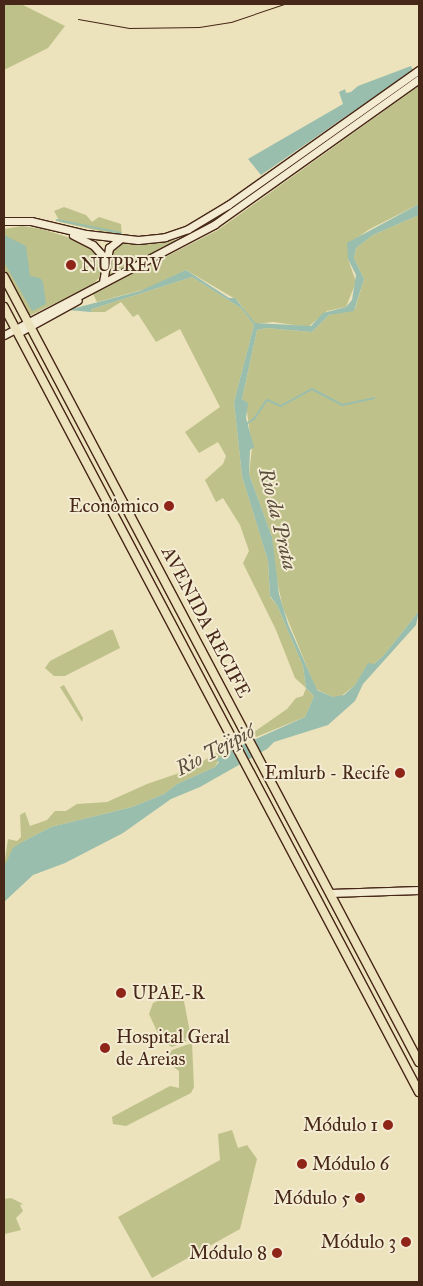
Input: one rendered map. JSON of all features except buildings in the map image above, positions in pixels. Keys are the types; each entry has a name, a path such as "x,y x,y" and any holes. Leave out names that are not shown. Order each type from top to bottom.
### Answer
{"main road":[{"path":"4,222 47,224 86,234 127,239 165,237 202,223 419,70"},
{"path":"4,335 17,331 90,294 101,283 215,224 419,79"},
{"path":"47,224 82,238 98,250 105,267 101,283"},
{"path":"101,283 110,245 127,239"},
{"name":"AVENIDA RECIFE","path":"4,277 248,734 419,1062"},
{"name":"AVENIDA RECIFE","path":"4,307 419,1092"},
{"path":"330,893 419,890"}],"green space":[{"path":"4,4 21,4 65,26 48,48 4,70"},
{"path":"419,86 419,204 368,230 349,244 348,259 356,282 346,307 327,311 308,327 273,322 255,324 237,300 186,270 150,288 97,302 93,294 218,230"},
{"path":"64,207 86,215 92,222 99,217 121,224 122,236 60,222 54,211"},
{"path":"419,215 419,611 384,655 374,664 368,664 355,685 340,697 333,697 316,689 283,608 273,562 272,537 249,474 252,448 246,405 242,399 257,330 266,328 312,332 329,315 355,309 364,279 354,258 356,248 373,235"},
{"path":"22,226 42,229 83,242 97,251 102,269 101,276 92,285 29,316 4,270 4,229"},
{"path":"189,237 108,278 111,249 116,243 153,244"},
{"path":"192,277 241,308 254,325 234,402 242,476 268,561 270,597 277,605 303,666 306,688 295,678 276,630 243,563 249,551 240,525 223,498 216,502 205,480 223,464 226,456 218,442 199,453 185,432 220,407 180,329 156,342 138,314 133,317 121,302 105,312 91,312 92,309"},
{"path":"113,630 120,648 65,676 54,676 45,668 50,661"},
{"path":"64,685 83,718 82,722 60,687"},
{"path":"306,688 314,696 305,717 256,737 254,732 287,709 296,698 303,696"},
{"path":"228,746 231,750 219,759 215,767 177,784 164,794 132,807 51,827 24,841 4,867 8,839 17,841 21,837 20,815 25,812 30,826 47,820 55,811 66,811 77,804 107,802 147,784 188,770"},
{"path":"170,995 184,1001 190,1033 187,1041 172,1047 161,1040 149,1014 153,1003"},
{"path":"192,1043 194,1087 191,1093 126,1126 113,1124 112,1117 170,1086 179,1088 179,1071 167,1062 165,1057 172,1050"},
{"path":"232,1130 238,1148 247,1145 257,1159 240,1229 152,1278 118,1217 220,1160 218,1134"},
{"path":"11,1198 23,1204 20,1205 23,1211 16,1218 21,1230 5,1234 5,1237 4,1199"}],"shaded area":[{"path":"411,66 413,70 261,175 248,159 343,104 339,92 345,89 346,93 351,92 358,86"},
{"name":"Rio Tejipió","path":"419,204 419,215 373,235 356,248 354,258 364,279 354,311 329,315 312,332 266,328 257,330 242,399 248,403 246,418 254,447 250,450 249,474 272,537 279,594 288,624 317,690 333,697 344,695 355,685 368,663 374,664 384,655 419,611 416,625 363,684 355,701 328,725 274,742 267,749 200,787 171,799 123,833 65,863 33,875 4,902 4,867 13,848 51,827 132,807 164,794 177,784 215,767 219,762 216,760 229,751 305,717 314,696 306,688 303,666 277,605 270,596 268,561 242,476 234,402 254,325 241,308 192,277 92,309 91,312 68,310 140,291 186,270 229,298 235,298 255,323 311,326 323,313 346,307 352,300 356,275 348,259 347,243"},
{"path":"4,235 26,246 30,276 40,278 43,282 46,304 32,311 4,262"}],"waterway":[{"path":"57,220 121,233"},
{"path":"246,424 254,419 267,400 281,406 312,389 342,405 374,398"}],"tram line":[{"path":"78,19 129,28 199,27 231,22 284,4"}],"place":[{"name":"NUPREV","path":"71,265"},
{"name":"Econômico","path":"169,506"},
{"name":"Emlurb - Recife","path":"400,773"},
{"name":"UPAE-R","path":"121,993"},
{"name":"Hospital Geral de Areias","path":"105,1048"},
{"name":"Módulo 1","path":"388,1125"},
{"name":"Módulo 6","path":"302,1164"},
{"name":"Módulo 5","path":"360,1198"},
{"name":"Módulo 3","path":"406,1242"},
{"name":"Módulo 8","path":"277,1253"}],"water label":[{"name":"Rio da Prata","path":"278,519"}]}
